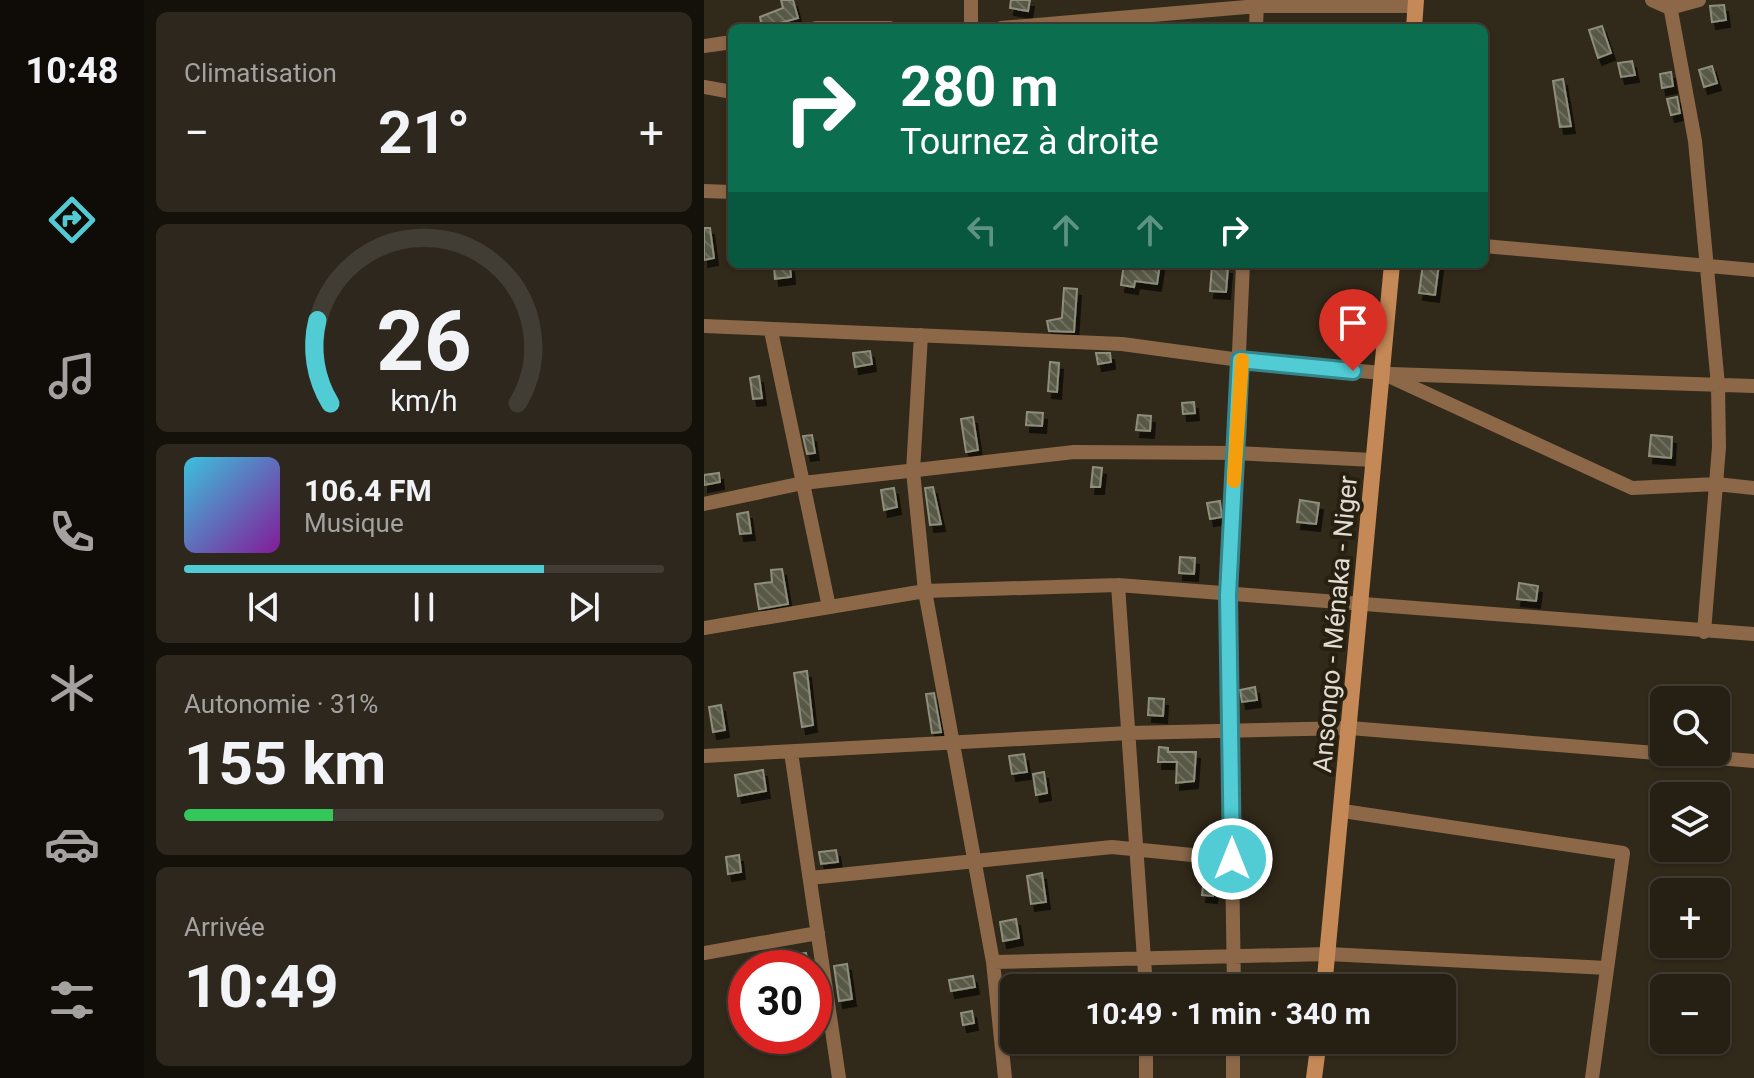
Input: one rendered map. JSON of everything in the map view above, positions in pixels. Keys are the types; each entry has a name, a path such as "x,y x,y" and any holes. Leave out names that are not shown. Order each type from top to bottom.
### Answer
{"main road":[{"path":"1414,24 1416,3"},
{"name":"Ansongo - Ménaka - Niger","path":"1326,974 1392,268"},
{"path":"1314,1078 1317,1054"}],"street":[{"path":"971,0 971,24"},
{"path":"1652,0 1670,4 1699,0"},
{"path":"1256,24 1257,3"},
{"path":"1042,24 1257,3 1416,3"},
{"path":"1670,4 1695,141 1718,385 1719,447 1704,632"},
{"path":"704,46 728,43"},
{"path":"704,87 728,91"},
{"path":"704,191 728,192"},
{"path":"1488,246 1754,270"},
{"path":"1234,974 1228,595 1243,268"},
{"path":"704,326 1122,344 1240,360 1382,373 1754,386"},
{"path":"771,331 829,607"},
{"path":"921,335 913,471 925,591 993,962 1005,1078"},
{"path":"1382,373 1632,488 1716,484 1754,488"},
{"path":"704,504 803,483 1074,452 1235,453 1373,460"},
{"path":"1118,585 1146,974"},
{"path":"704,628 925,591 1118,585 1754,634"},
{"path":"704,756 1129,733 1350,728 1754,761"},
{"path":"791,752 839,1078"},
{"path":"1343,811 1623,853 1592,1078"},
{"path":"810,878 1112,847 1232,859"},
{"path":"704,953 818,933"},
{"path":"993,962 1328,954 1607,968"},
{"path":"1146,1054 1146,1078"},
{"path":"1233,1054 1233,1078"}],"building":[{"path":"781,0 793,0 798,18 776,24 761,24 760,17 783,8"},
{"path":"1011,0 1030,0 1028,11 1010,8"},
{"path":"1724,5 1726,20 1712,22 1710,6"},
{"path":"1602,26 1611,53 1598,58 1589,30"},
{"path":"1632,61 1635,75 1621,77 1618,63"},
{"path":"1712,66 1717,83 1704,87 1699,70"},
{"path":"1671,72 1673,86 1662,88 1660,74"},
{"path":"1563,79 1571,126 1560,127 1553,81"},
{"path":"1677,97 1680,113 1671,115 1667,99"},
{"path":"704,228 710,228 714,258 704,260"},
{"path":"774,268 790,268 791,277 775,279"},
{"path":"1123,268 1159,268 1157,284 1135,281 1134,287 1121,285"},
{"path":"1212,268 1228,268 1226,292 1210,291"},
{"path":"1422,268 1438,268 1435,295 1419,293"},
{"path":"1064,288 1077,289 1074,332 1049,331 1047,321 1062,318"},
{"path":"870,351 872,364 855,367 853,353"},
{"path":"1096,353 1110,353 1111,362 1098,364"},
{"path":"1050,362 1059,363 1057,392 1048,391"},
{"path":"759,376 762,398 753,399 750,378"},
{"path":"1194,402 1195,413 1183,414 1182,403"},
{"path":"1027,412 1043,413 1042,426 1026,425"},
{"path":"1138,415 1151,416 1150,431 1136,430"},
{"path":"973,417 978,450 966,452 961,419"},
{"path":"812,435 815,453 807,454 803,436"},
{"path":"1651,435 1672,437 1671,458 1649,456"},
{"path":"1093,467 1102,468 1100,487 1091,487"},
{"path":"719,473 720,482 704,485 704,475"},
{"path":"933,487 941,524 930,525 925,488"},
{"path":"894,488 897,507 884,510 881,490"},
{"path":"1300,500 1319,503 1316,524 1297,522"},
{"path":"1220,501 1222,517 1210,519 1207,503"},
{"path":"748,512 751,533 740,534 737,514"},
{"path":"1180,557 1195,558 1194,574 1179,573"},
{"path":"782,569 788,604 759,609 755,584 772,582 771,570"},
{"path":"1519,583 1538,586 1536,601 1517,599"},
{"path":"807,671 813,725 802,727 794,673"},
{"path":"1255,687 1257,700 1242,702 1240,690"},
{"path":"934,693 941,732 932,733 926,694"},
{"path":"1149,698 1164,699 1163,716 1148,715"},
{"path":"721,705 725,730 713,732 709,707"},
{"path":"1159,747 1168,748 1168,752 1196,752 1194,781 1176,783 1177,762 1158,762"},
{"path":"1024,754 1027,772 1012,774 1009,756"},
{"path":"763,770 766,791 738,796 735,775"},
{"path":"1044,772 1047,793 1036,795 1033,774"},
{"path":"836,850 838,862 821,864 819,852"},
{"path":"739,855 741,872 728,874 726,857"},
{"path":"1042,873 1046,902 1031,904 1027,876"},
{"path":"1204,876 1215,877 1213,896 1202,895"},
{"path":"1016,919 1019,938 1003,941 1000,922"},
{"path":"847,964 852,999 839,1001 834,966"},
{"path":"973,976 975,987 951,991 949,980"},
{"path":"972,1011 974,1023 963,1025 961,1013"}],"slow traffic":[{"path":"1234,481 1242,360"}],"route":[{"path":"1232,859 1228,595 1240,360 1353,371"}]}
